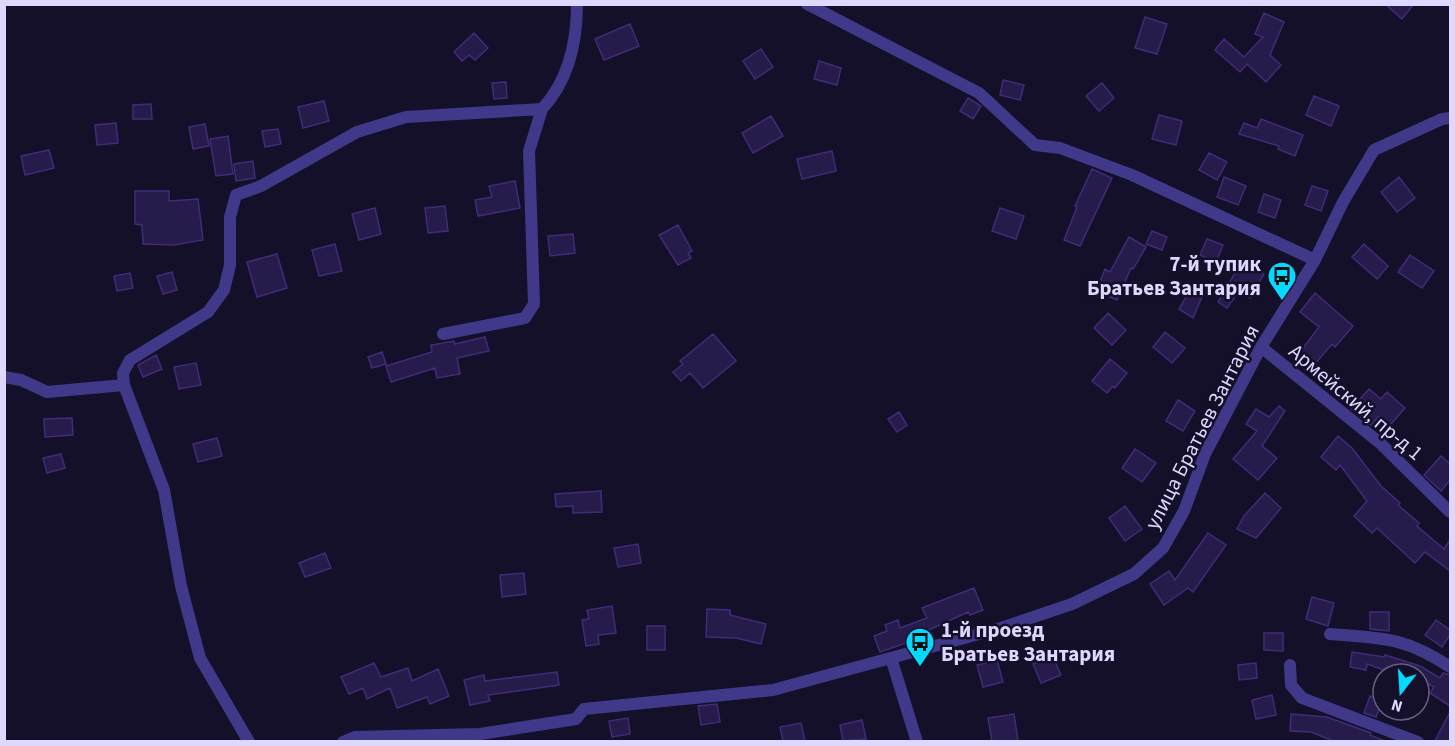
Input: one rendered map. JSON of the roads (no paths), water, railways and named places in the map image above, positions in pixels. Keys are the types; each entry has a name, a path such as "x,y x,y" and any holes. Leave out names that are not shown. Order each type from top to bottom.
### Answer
{"street":[{"path":"442,334 525,318 534,304 529,151 542,109 556,94 569,64 577,28 576,4"},
{"path":"807,4 979,93 1035,145 1060,148 1132,175 1315,260"},
{"path":"249,741 200,658 181,586 164,490 124,385 123,373 130,360 208,312 224,290 230,265 230,217 236,195 261,186 357,132 406,117 542,109"},
{"name":"улица Братьев Зантария","path":"343,741 355,737 481,738 576,719 584,708 772,690 1001,628 1072,604 1134,574 1163,548 1184,511 1206,454 1261,347 1315,260 1343,202 1374,150 1442,119 1450,118"},
{"name":"Армейский, пр-д 1","path":"1261,347 1380,443 1450,512"},
{"path":"4,377 21,380 47,392 124,385"},
{"path":"1330,634 1389,638 1418,647 1450,667"},
{"path":"891,658 917,741"},
{"path":"1290,664 1292,686 1302,698 1418,741"}],"place":[{"name":"7-й тупик Братьев Зантария","path":"1282,302"},
{"name":"1-й проезд Братьев Зантария","path":"920,668"}]}
